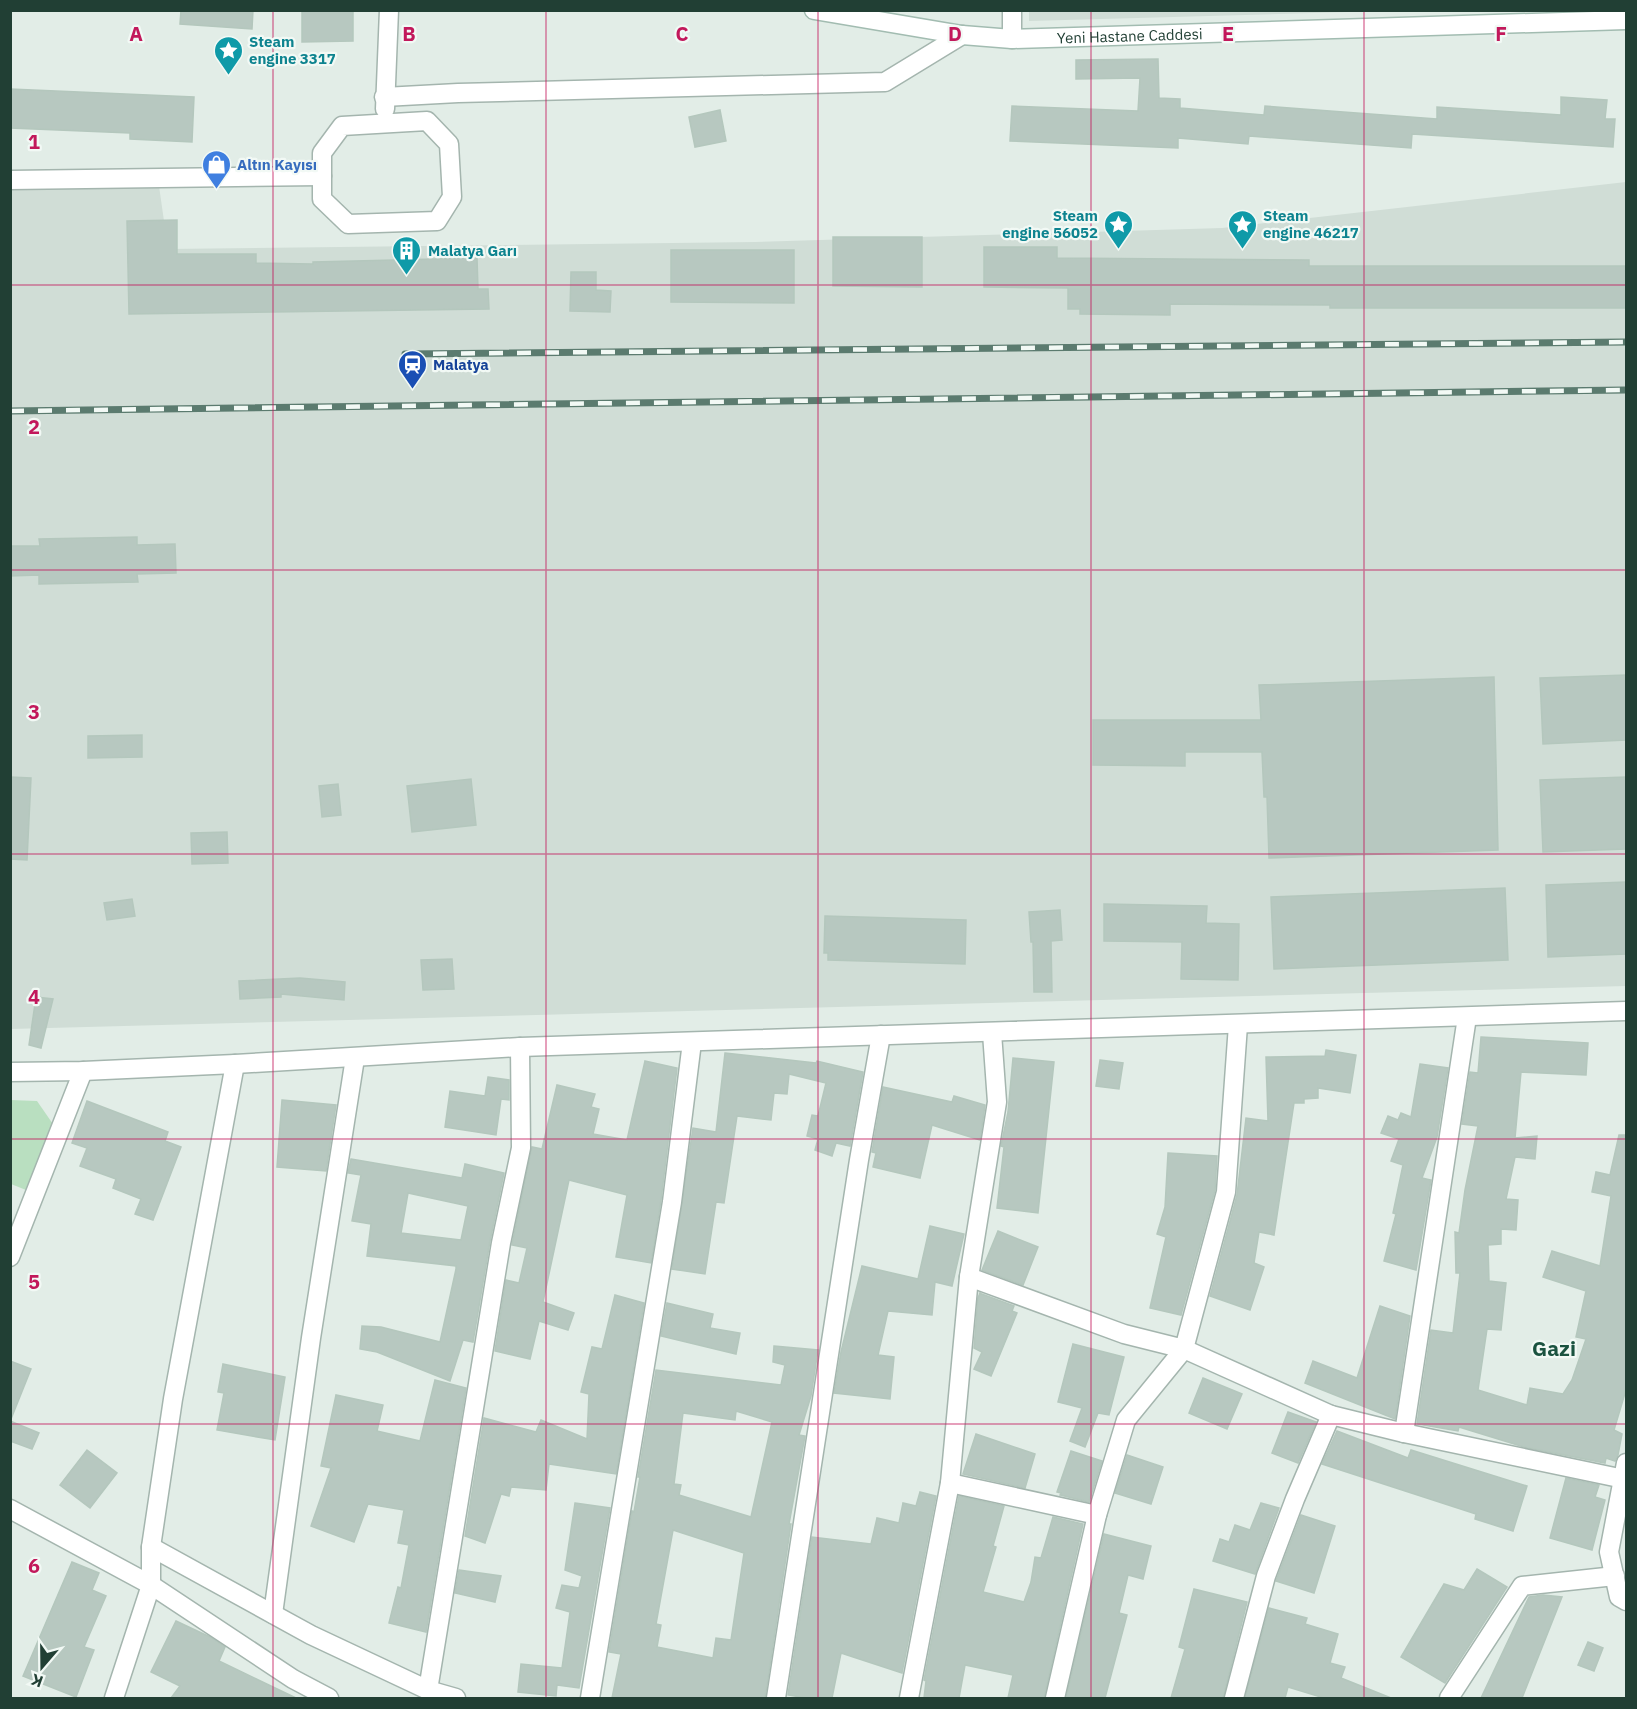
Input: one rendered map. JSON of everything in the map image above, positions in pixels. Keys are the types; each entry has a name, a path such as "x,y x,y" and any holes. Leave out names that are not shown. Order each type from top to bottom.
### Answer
{"street":[{"path":"386,123 384,97 389,10"},
{"name":"Yeni Hastane Caddesi","path":"814,10 962,35 1012,39 1626,20"},
{"path":"1012,10 1012,39"},
{"path":"384,97 885,82 962,35"},
{"path":"427,121 449,144 452,197 437,221 348,224 322,199 322,176 322,153 342,126 427,121"},
{"path":"10,180 322,176"},
{"path":"10,1072 235,1064 520,1047 1626,1011"},
{"path":"1404,1433 1467,1017"},
{"path":"1055,1698 1097,1515 1126,1420 1184,1349 1226,1192 1238,1025"},
{"path":"909,1698 950,1483 969,1277 997,1102 992,1033"},
{"path":"776,1698 859,1160 881,1035"},
{"path":"590,1698 672,1202 692,1042"},
{"path":"428,1690 501,1243 521,1148 520,1047"},
{"path":"273,1614 311,1338 355,1058"},
{"path":"114,1698 151,1585 152,1547 173,1398 235,1064"},
{"path":"10,1257 17,1224 83,1071"},
{"path":"969,1277 1124,1334 1184,1349 1331,1415 1404,1433 1625,1471 1609,1552 1619,1597 1626,1601"},
{"path":"1234,1698 1266,1576 1295,1499 1331,1415"},
{"path":"950,1483 1097,1515"},
{"path":"10,1509 151,1585 293,1679 329,1698"},
{"path":"152,1547 311,1635 428,1690 456,1698"},
{"path":"1449,1698 1522,1586 1614,1576"}],"shaded area":[{"path":"1029,10 1383,10 1383,11 1029,21"},
{"path":"10,179 158,179 168,249 755,242 1222,228 1626,182 1626,986 11,1029"}],"green space":[{"path":"10,1100 37,1101 55,1127 26,1190 11,1184"}],"building":[{"path":"181,10 253,10 252,29 180,24"},
{"path":"302,10 353,10 353,41 302,42"},
{"path":"1158,59 1159,98 1180,99 1180,108 1264,115 1265,106 1437,119 1437,107 1561,115 1561,97 1607,100 1605,119 1615,119 1613,147 1412,134 1411,148 1249,136 1248,144 1178,138 1178,148 1010,141 1012,106 1138,111 1140,78 1076,79 1076,60"},
{"path":"10,89 194,97 192,142 130,139 130,133 10,128"},
{"path":"720,110 726,141 695,147 689,117"},
{"path":"177,220 177,254 256,254 256,263 313,264 313,262 477,258 478,289 488,289 489,309 129,314 127,221"},
{"path":"833,237 922,237 922,287 833,286"},
{"path":"984,247 1057,247 1057,258 1309,260 1309,266 1626,266 1626,308 1330,308 1330,305 1170,304 1170,315 1080,314 1080,309 1068,309 1068,288 984,287"},
{"path":"671,250 794,250 794,303 671,302"},
{"path":"571,272 596,272 596,290 611,291 610,312 570,311"},
{"path":"137,537 137,545 175,544 176,573 137,574 138,582 39,584 39,575 10,576 10,546 40,546 39,539"},
{"path":"1626,675 1626,740 1543,744 1540,678"},
{"path":"1494,677 1498,850 1269,858 1267,797 1264,797 1262,752 1185,752 1185,766 1093,765 1093,720 1261,720 1259,685"},
{"path":"142,735 142,757 88,758 88,736"},
{"path":"10,777 31,778 27,860 10,859"},
{"path":"1626,777 1626,849 1543,852 1540,780"},
{"path":"471,779 476,825 412,832 407,786"},
{"path":"338,784 341,815 322,817 319,786"},
{"path":"227,832 228,863 192,864 191,833"},
{"path":"1626,882 1626,954 1548,957 1546,885"},
{"path":"1505,888 1508,960 1274,969 1271,897"},
{"path":"132,899 135,916 107,920 104,903"},
{"path":"1104,904 1207,906 1206,923 1239,924 1238,980 1181,979 1182,942 1104,941"},
{"path":"1060,910 1062,940 1051,941 1052,992 1034,992 1033,942 1031,942 1029,912"},
{"path":"825,916 966,920 965,964 828,960 828,953 824,953"},
{"path":"452,959 454,989 423,990 421,960"},
{"path":"300,978 345,982 344,1000 281,994 281,997 240,999 239,981"},
{"path":"36,997 53,999 41,1048 29,1045"},
{"path":"1481,1037 1588,1043 1586,1075 1521,1072 1515,1138 1537,1136 1535,1159 1515,1157 1506,1199 1518,1200 1516,1230 1501,1229 1501,1244 1488,1245 1489,1281 1506,1283 1501,1330 1487,1329 1478,1390 1527,1405 1530,1388 1563,1394 1572,1380 1586,1339 1576,1337 1586,1291 1543,1277 1552,1251 1600,1266 1611,1196 1592,1192 1596,1172 1610,1175 1619,1135 1626,1135 1626,1390 1614,1430 1622,1434 1615,1461 1606,1458 1605,1463 1524,1447 1459,1427 1458,1431 1417,1424 1431,1330 1453,1333 1460,1273 1456,1273 1455,1232 1459,1233 1478,1126 1462,1124 1470,1072 1478,1073"},
{"path":"1326,1050 1356,1055 1350,1093 1318,1088 1318,1098 1304,1099 1304,1103 1294,1103 1274,1235 1259,1232 1254,1263 1264,1267 1250,1310 1210,1296 1237,1195 1246,1118 1268,1121 1266,1057 1325,1056"},
{"path":"725,1053 816,1063 817,1061 863,1072 850,1146 836,1143 832,1156 815,1150 818,1139 807,1136 812,1115 818,1116 826,1083 789,1074 787,1094 774,1093 771,1120 737,1116 724,1203 716,1202 705,1274 672,1269 693,1128 716,1132"},
{"path":"1013,1058 1054,1062 1038,1213 997,1208 1004,1147 1001,1146 1008,1112"},
{"path":"1100,1060 1123,1063 1119,1089 1096,1086"},
{"path":"645,1061 677,1068 651,1263 616,1257 627,1195 569,1180 543,1302 574,1313 568,1330 539,1321 530,1359 495,1351 506,1280 519,1283 527,1248 512,1245 532,1147 542,1149 557,1085 595,1094 591,1107 599,1109 593,1134 627,1140"},
{"path":"1420,1064 1448,1068 1437,1137 1422,1178 1431,1180 1416,1270 1384,1261 1396,1214 1393,1213 1403,1165 1391,1161 1399,1139 1381,1133 1388,1116 1398,1120 1401,1113 1411,1117"},
{"path":"488,1077 509,1080 509,1100 501,1099 496,1135 445,1127 450,1091 485,1096"},
{"path":"883,1087 952,1102 954,1096 985,1105 980,1140 932,1125 920,1178 873,1167 876,1153 872,1152"},
{"path":"282,1100 336,1105 326,1171 277,1167"},
{"path":"87,1101 168,1132 165,1141 181,1147 153,1220 135,1214 141,1199 113,1188 116,1179 80,1166 87,1148 72,1143"},
{"path":"1168,1153 1217,1156 1215,1190 1181,1315 1150,1308 1166,1237 1157,1234 1165,1207"},
{"path":"351,1159 462,1178 465,1164 504,1173 473,1342 463,1340 450,1381 377,1352 360,1349 362,1326 381,1327 440,1342 456,1266 367,1256 371,1224 352,1221 361,1175 348,1173","holes":["408,1193 468,1206 461,1240 401,1233"]},
{"path":"930,1226 964,1234 952,1286 935,1282 932,1315 888,1311 878,1355 894,1357 890,1399 834,1393 841,1352 862,1266 918,1279"},
{"path":"998,1231 1038,1247 1023,1285 982,1270"},
{"path":"980,1293 1014,1306 1012,1311 1017,1313 991,1376 974,1369 982,1352 974,1348"},
{"path":"615,1295 644,1303 616,1474 549,1464 546,1490 511,1487 509,1496 501,1494 485,1543 465,1536 484,1418 536,1432 541,1420 587,1439 589,1394 581,1392 592,1347 602,1349"},
{"path":"667,1303 713,1314 710,1328 740,1333 736,1354 661,1336"},
{"path":"1380,1306 1410,1316 1395,1419 1305,1383 1313,1361 1357,1378"},
{"path":"1073,1344 1124,1357 1109,1415 1098,1413 1085,1447 1070,1441 1082,1408 1058,1402"},
{"path":"774,1346 818,1350 811,1396 799,1435 805,1436 789,1524 791,1524 765,1698 612,1698 621,1654 609,1652 632,1511 634,1512 640,1477 638,1477 656,1370 781,1385 785,1365 773,1362","holes":["736,1411 772,1422 751,1517 679,1495 681,1485 674,1484 683,1413 735,1420","673,1530 744,1553 731,1640 716,1638 713,1658 657,1647 661,1625 656,1624"]},
{"path":"10,1361 31,1369 11,1419 10,1419"},
{"path":"223,1364 285,1377 275,1440 217,1430 224,1393 218,1392"},
{"path":"1203,1378 1242,1394 1227,1429 1189,1413"},
{"path":"435,1380 466,1388 426,1632 389,1623 398,1587 401,1588 409,1545 398,1543 404,1510 368,1504 354,1542 311,1526 331,1468 321,1466 336,1395 383,1405 377,1431 420,1441"},
{"path":"1288,1412 1316,1422 1298,1463 1272,1453"},
{"path":"10,1421 39,1433 32,1449 10,1441"},
{"path":"1337,1431 1408,1458 1411,1450 1527,1486 1513,1531 1475,1519 1476,1514 1322,1464"},
{"path":"976,1434 1035,1454 1025,1488 963,1474"},
{"path":"87,1450 117,1473 90,1508 60,1485"},
{"path":"1071,1451 1102,1461 1089,1502 1060,1495 1061,1493 1057,1492"},
{"path":"1127,1455 1163,1467 1151,1504 1115,1493"},
{"path":"1566,1478 1599,1485 1595,1497 1605,1500 1592,1550 1550,1538"},
{"path":"920,1492 936,1496 902,1673 841,1653 832,1698 788,1695 812,1537 871,1544 877,1518 899,1523 903,1503 916,1506"},
{"path":"959,1496 1004,1506 993,1546 996,1547 983,1592 1024,1602 1031,1582 1035,1557 1041,1558 1053,1517 1083,1524 1044,1698 1008,1698 1013,1675 965,1665 959,1698 924,1698 926,1681 924,1680"},
{"path":"575,1503 610,1508 579,1688 557,1685 556,1696 518,1692 521,1664 562,1668 570,1612 556,1608 562,1585 579,1588 582,1576 565,1570"},
{"path":"1261,1503 1279,1508 1255,1574 1213,1561 1220,1539 1229,1542 1235,1525 1250,1530"},
{"path":"1301,1515 1335,1526 1314,1593 1276,1581"},
{"path":"1104,1534 1151,1546 1143,1579 1128,1575 1119,1613 1127,1615 1105,1698 1066,1698"},
{"path":"72,1562 99,1573 92,1590 106,1596 84,1647 94,1650 76,1697 23,1676"},
{"path":"1477,1569 1507,1587 1445,1683 1401,1657 1444,1584 1464,1590"},
{"path":"459,1570 501,1576 495,1602 455,1593"},
{"path":"1194,1589 1247,1602 1223,1698 1171,1698 1185,1649 1179,1647"},
{"path":"1543,1595 1562,1597 1522,1698 1481,1698 1529,1597"},
{"path":"1269,1608 1307,1618 1305,1624 1338,1634 1330,1663 1345,1667 1341,1678 1391,1698 1324,1698 1288,1687 1285,1698 1245,1698"},
{"path":"176,1621 210,1637 225,1647 219,1661 296,1698 171,1698 180,1686 151,1672"},
{"path":"1588,1642 1603,1648 1594,1671 1578,1665"}],"railway":[{"path":"405,354 1626,342"},
{"path":"10,411 1626,390"}],"place":[{"name":"Steam engine 3317","path":"228,76"},
{"name":"Altın Kayısı","path":"216,190"},
{"name":"Steam engine 56052","path":"1119,250"},
{"name":"Steam engine 46217","path":"1242,250"},
{"name":"Malatya Garı","path":"407,276"},
{"name":"Malatya","path":"412,390"}],"district":[{"name":"Gazi","path":"1554,1348"}]}
